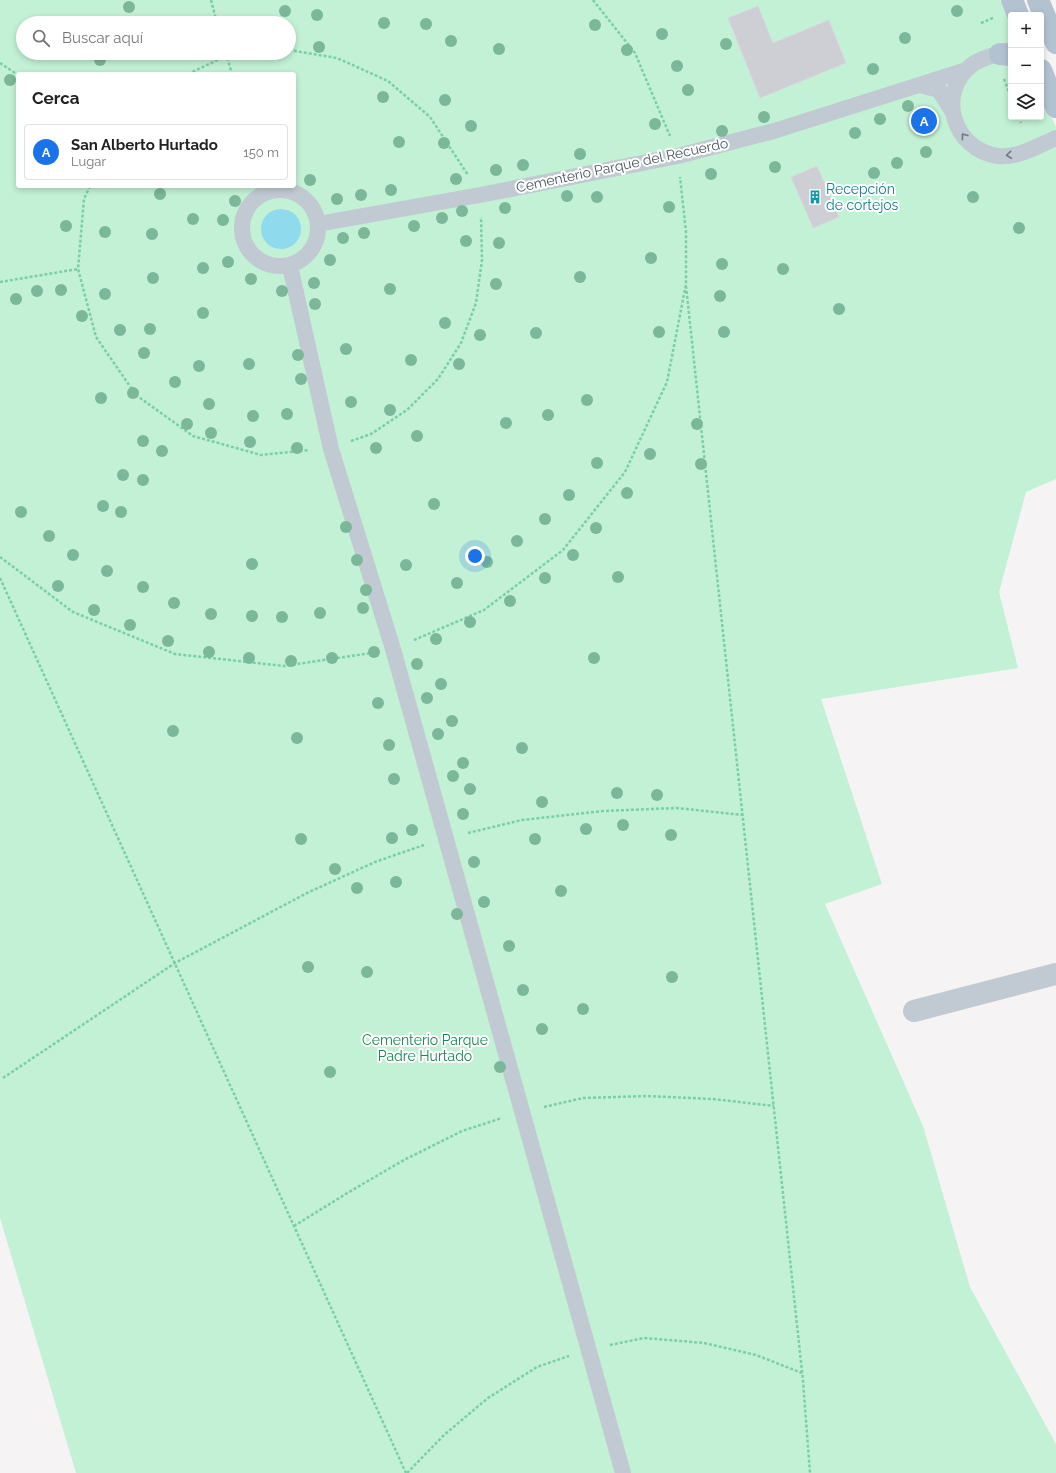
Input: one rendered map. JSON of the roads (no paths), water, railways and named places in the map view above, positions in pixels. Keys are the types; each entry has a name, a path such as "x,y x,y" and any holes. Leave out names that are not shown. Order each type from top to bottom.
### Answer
{"main road":[{"path":"1012,0 1017,12"},
{"path":"1044,20 1056,43"},
{"path":"1044,78 1056,107"}],"street":[{"path":"914,1011 1056,974"}],"lane":[{"path":"952,111 955,90 959,79 966,70 981,59 1007,53"},
{"name":"Cementerio Parque del Recuerdo","path":"318,224 480,195 678,156 774,131 966,70"},
{"path":"920,85 939,90 952,111 957,127 967,141 986,153 999,156 1012,156 1056,138"},
{"path":"268,188 295,193 306,200 314,211 318,224 318,235 314,246 308,255 300,262 290,266 276,267 264,263 252,256 245,245 241,232 242,219 248,207 268,188"},
{"path":"290,266 331,449 392,649 623,1473"}],"water":[{"path":"277,209 285,209 292,212 298,218 301,229 298,240 292,246 285,249 277,249 270,246 264,240 261,233 261,225 264,218 270,212"}],"place":[{"name":"San Alberto Hurtado","path":"924,121"},
{"name":"Recepción de cortejos","path":"815,197"}],"park label":[{"name":"Cementerio Parque Padre Hurtado","path":"425,1048"}]}
